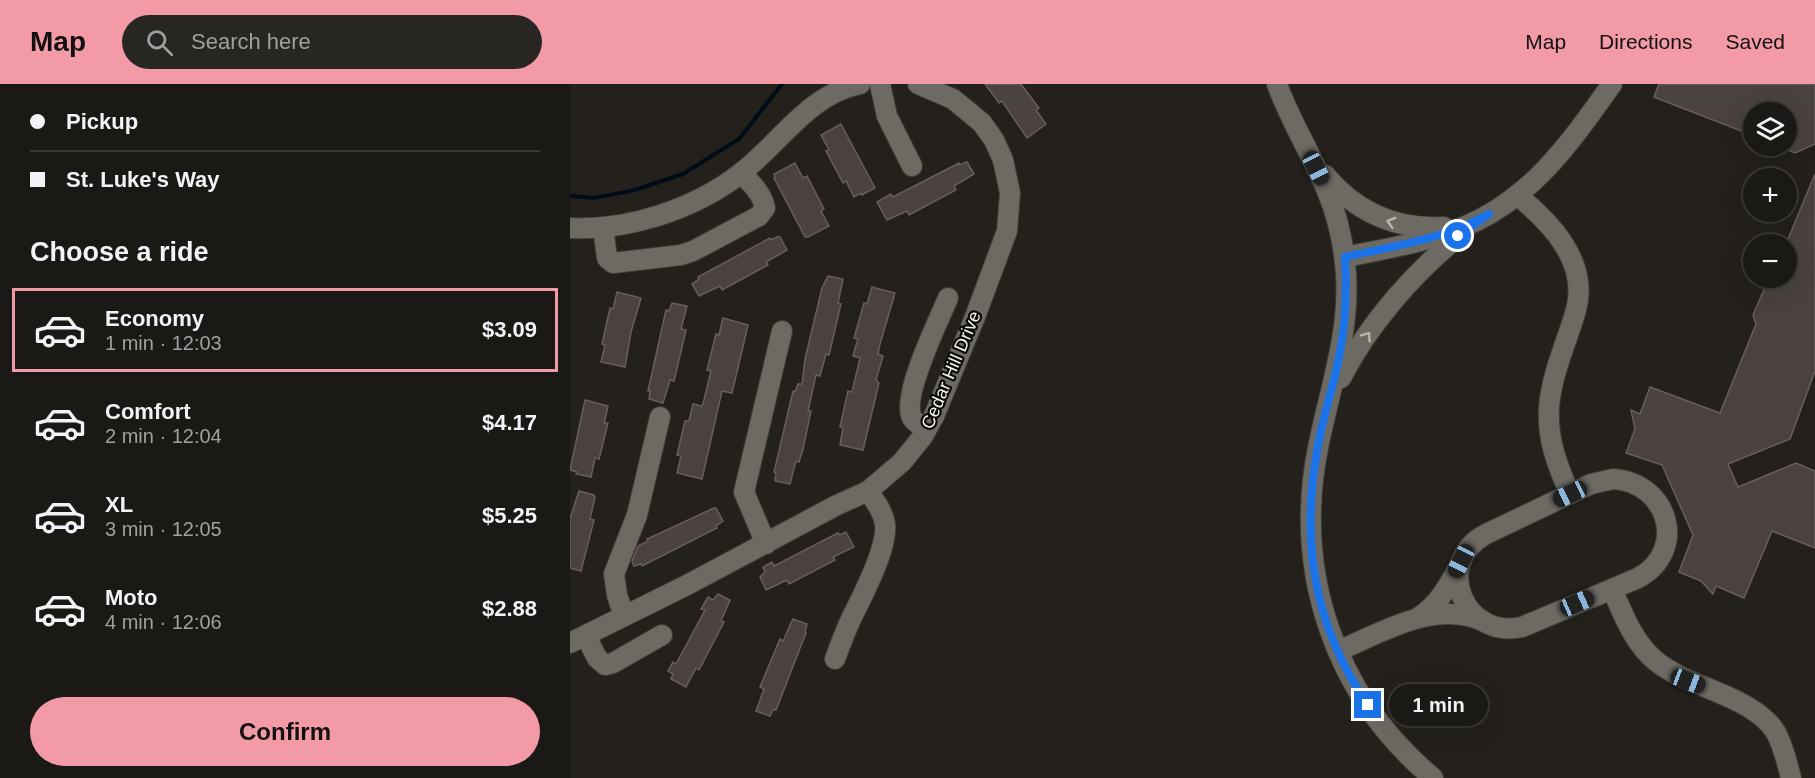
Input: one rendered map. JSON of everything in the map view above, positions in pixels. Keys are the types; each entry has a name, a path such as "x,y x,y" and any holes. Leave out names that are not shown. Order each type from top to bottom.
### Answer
{"street":[{"path":"570,228 603,227 630,222 677,208 708,193 741,173 802,115 822,100 842,89 860,84"},
{"path":"880,84 886,116 912,166"},
{"name":"Cedar Hill Drive","path":"578,639 868,491 902,462 926,430 975,317 1007,231 1010,210 1008,176 994,140 982,123 955,91 918,84"},
{"path":"1277,84 1333,208 1345,257 1345,324 1322,426 1311,497 1310,542 1323,612 1338,651 1359,692 1388,732 1433,778"},
{"path":"1322,426 1330,402 1348,364 1380,317 1425,267 1458,236 1517,195 1559,156 1612,84"},
{"path":"1308,153 1342,194 1372,215 1384,220 1410,226 1439,227 1466,222 1489,214"},
{"path":"603,227 607,258 613,263 681,255 693,251 759,216 765,208 754,186 741,173"},
{"path":"1517,195 1542,217 1563,243 1574,261 1578,279 1579,295 1576,309 1554,377 1549,407 1551,446 1570,494"},
{"path":"1345,257 1398,247 1443,234 1489,214"},
{"path":"926,430 913,419 910,406 912,386 948,298"},
{"path":"766,544 744,492 782,331"},
{"path":"624,616 617,595 614,574 637,515 660,417"},
{"path":"1338,651 1431,614 1471,617 1505,628 1522,627 1612,589 1642,576 1657,563 1665,548 1667,536 1663,512 1651,494 1636,484 1623,479 1602,480 1479,537 1470,546 1442,596 1418,618"},
{"path":"835,658 854,611 861,601 884,541 885,525 881,511 868,491"},
{"path":"1461,561 1458,574 1460,591 1470,610 1483,622"},
{"path":"1612,589 1628,624 1655,661 1688,681 1725,696 1764,718 1775,731 1791,778"},
{"path":"578,639 605,664 613,663 662,635"}],"building":[{"path":"985,84 1021,84 1039,108 1036,110 1046,124 1027,138 1002,101 999,103"},
{"path":"1659,84 1815,84 1815,144 1797,152 1797,102 1743,102 1743,132 1654,97"},
{"path":"841,124 875,188 854,197 846,181 843,183 826,151 829,150 821,135"},
{"path":"967,162 974,174 954,186 956,190 909,215 907,211 887,220 877,202 891,194 893,197 959,163 959,165"},
{"path":"795,163 803,178 807,176 824,209 821,211 829,226 808,237 805,237 774,178 774,174"},
{"path":"1815,174 1815,371 1790,439 1728,464 1738,487 1796,463 1815,471 1815,548 1772,531 1744,598 1716,586 1713,594 1701,581 1679,572 1693,535 1662,465 1626,453 1635,429 1631,410 1640,414 1650,387 1720,413 1756,324 1753,315 1765,288 1797,288 1797,234 1790,234"},
{"path":"780,237 787,250 766,262 768,265 722,290 720,286 699,296 692,284 699,279 698,277 770,238 771,240"},
{"path":"828,276 843,279 838,303 841,304 829,355 826,354 820,376 816,375 803,449 799,462 796,461 790,484 775,481 776,473 774,472 793,391 795,392 798,384 802,384 805,359 822,288"},
{"path":"872,287 895,293 880,344 878,354 883,356 876,380 879,383 863,450 840,445 843,428 840,427 848,391 852,392 860,358 853,356 858,339 854,338 864,303 867,304"},
{"path":"617,292 641,298 631,332 625,367 601,362 605,345 602,344 610,308 613,309"},
{"path":"672,303 687,306 681,329 686,330 674,381 670,380 663,403 649,399 650,391 648,391 666,310 669,311"},
{"path":"723,318 748,325 732,393 722,391 702,479 677,473 681,456 677,455 685,421 689,421 693,404 701,406 703,404 711,371 707,370 716,334 719,335"},
{"path":"585,400 608,406 604,423 608,423 599,459 595,458 591,477 576,474 577,472 570,470"},
{"path":"579,491 595,497 590,519 594,520 581,571 570,568 570,519"},
{"path":"714,508 723,521 716,526 717,528 642,566 641,564 634,566 632,561 638,546 648,541 647,539"},
{"path":"846,532 854,547 833,557 835,560 789,584 787,580 766,590 760,577 765,572 763,567 772,562 774,566 838,533 840,535"},
{"path":"718,594 730,600 721,621 724,622 699,670 696,668 686,687 671,679 673,674 668,671 673,662 676,664 705,610 701,609 708,597 713,600"},
{"path":"793,619 807,624 806,633 776,710 773,710 770,716 756,711 764,689 760,687 780,639 783,641"}],"waterway":[{"path":"570,196 594,198 635,190 683,174 739,139 782,84"}],"route":[{"path":"1368,705 1333,642 1319,596 1310,542 1312,483 1345,324 1345,257 1398,247 1443,234 1489,214 1458,236"}]}
